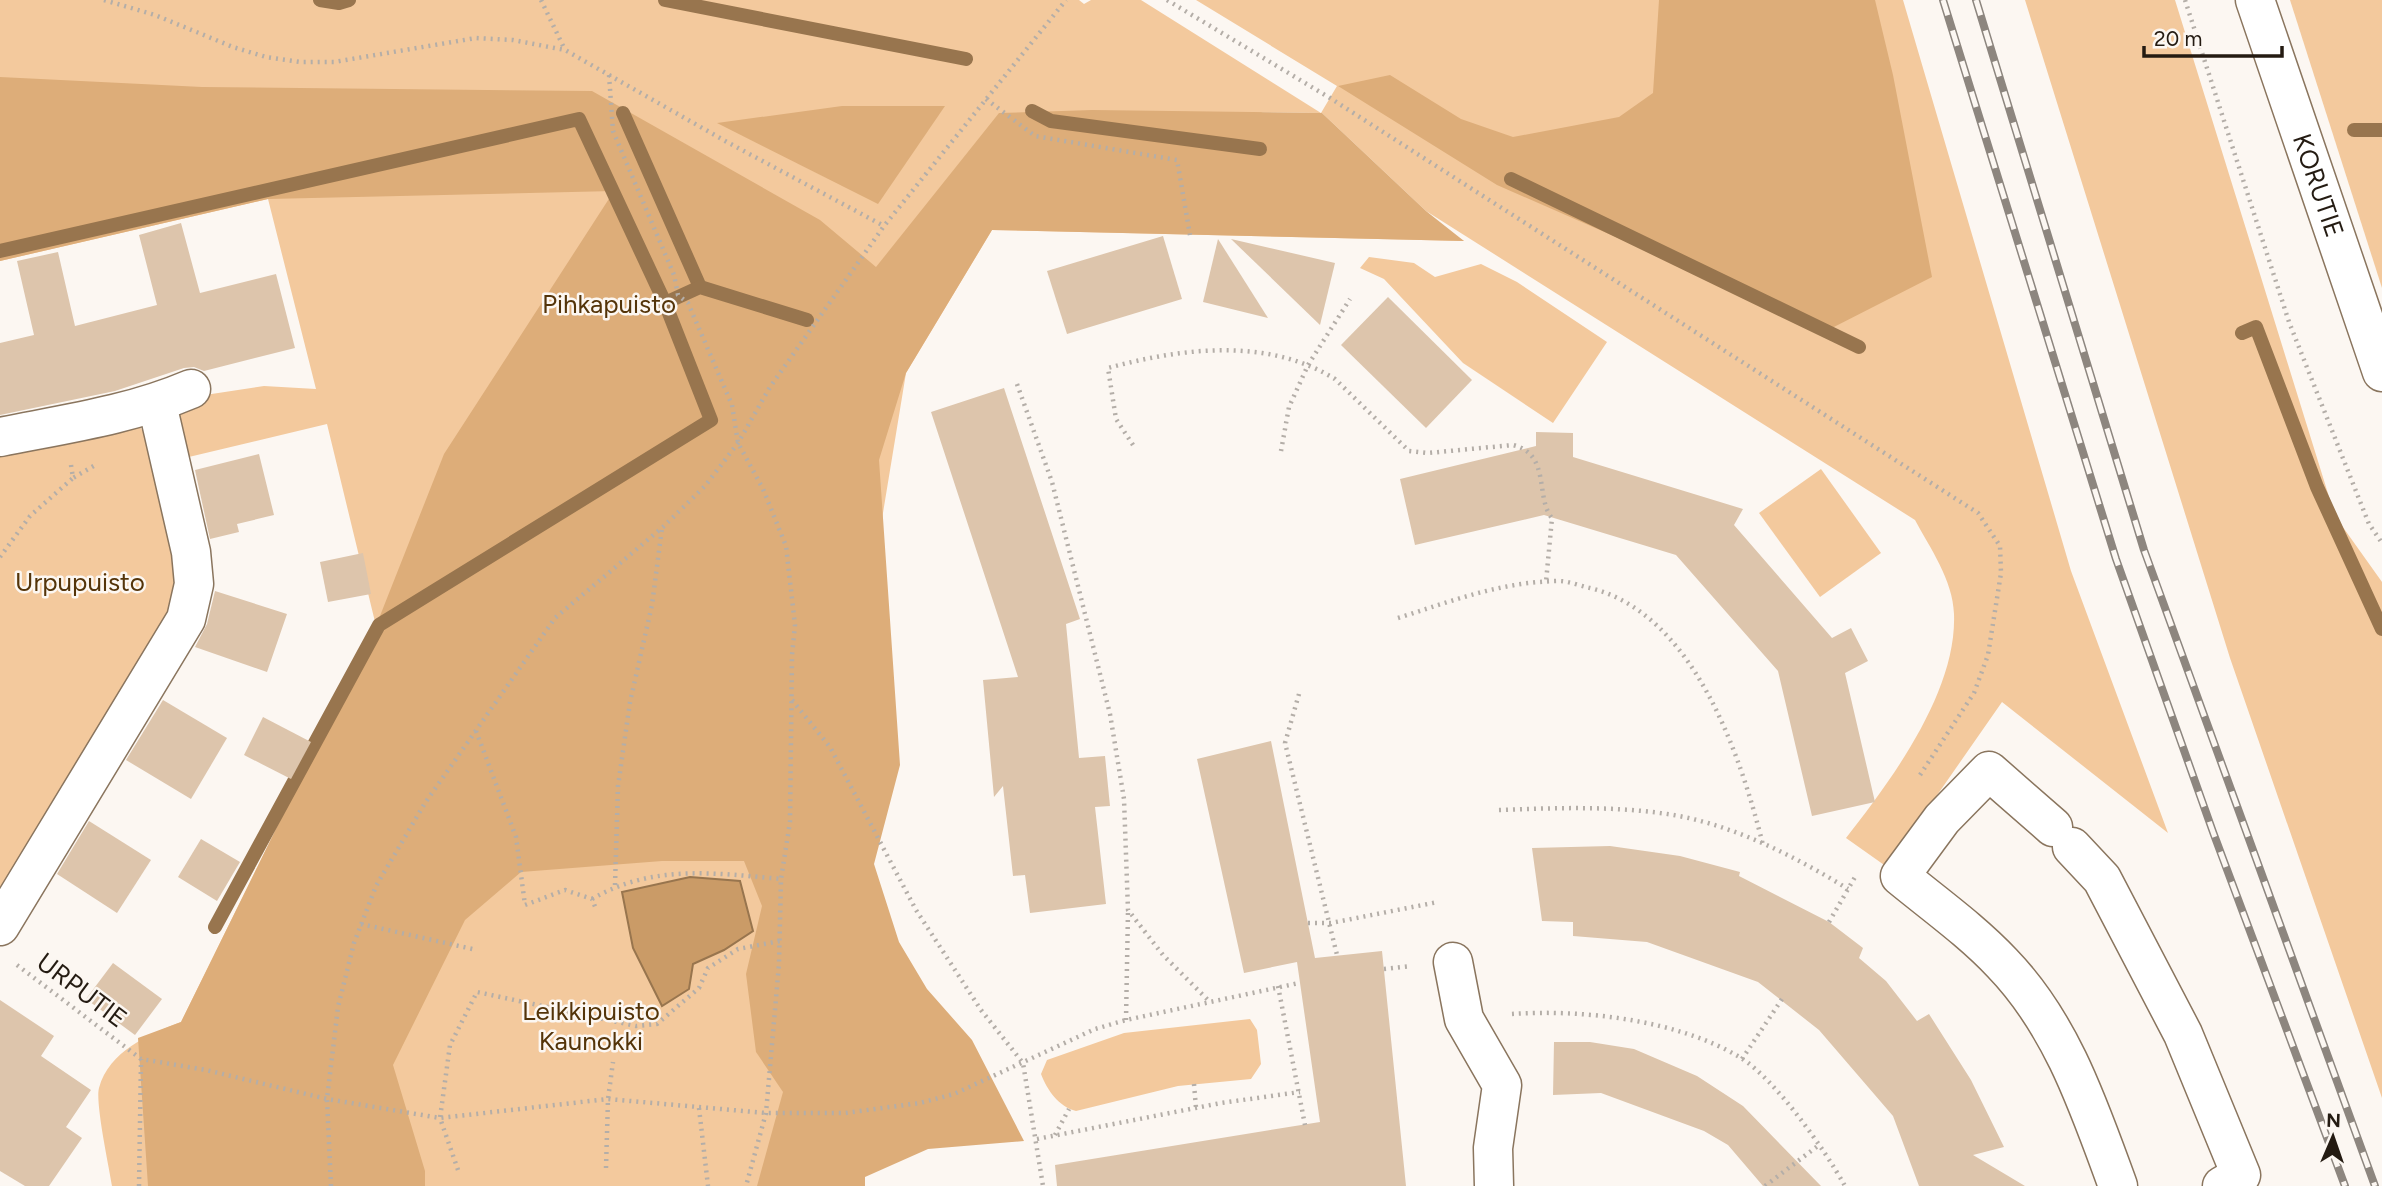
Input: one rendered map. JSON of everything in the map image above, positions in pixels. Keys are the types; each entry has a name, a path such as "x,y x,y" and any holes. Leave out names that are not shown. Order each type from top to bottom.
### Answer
{"street":[{"name":"KORUTIE","path":"2255,0 2382,372"},
{"path":"0,437 157,404 191,388"},
{"path":"5,943 186,620 194,584 191,552 157,404"},
{"path":"2118,1186 2084,1092 2045,1016 2002,963 1900,876 1942,819 1989,771 2063,837 2102,879 2183,1034 2241,1175 2222,1186"},
{"path":"1454,962 1464,1019 1502,1085 1493,1148 1494,1186"}],"path":[{"path":"104,0 155,15 233,47 266,57 300,62 334,62 477,38 513,40 565,50 727,142 884,226"},
{"path":"541,0 565,50"},
{"path":"331,1186 327,1099 338,1007 361,924 376,886 425,803 476,731 503,687 555,618 663,527 705,486 738,443 771,387 884,226 1066,0"},
{"path":"1167,0 1342,105 1978,513 2000,547 2001,573 1988,655 1974,693 1914,784"},
{"path":"2185,0 2289,323 2369,524 2382,543"},
{"path":"610,75 613,131 674,275 678,295 688,303 732,405 738,443 763,489 786,546 795,625 790,822 781,879 780,941 766,1113 746,1186"},
{"path":"986,99 1035,136 1177,160 1189,235"},
{"path":"1282,450 1289,407 1308,365 1350,299"},
{"path":"1133,444 1116,419 1108,368 1152,357 1202,350 1276,354 1308,365 1335,379 1409,451 1428,453 1513,445 1525,449 1538,467 1544,486 1546,511 1552,518 1546,582"},
{"path":"1017,384 1052,482 1110,714 1124,799 1128,910 1126,1020"},
{"path":"0,557 30,516 73,478"},
{"path":"615,886 618,786 630,702 652,605 663,527"},
{"path":"1398,618 1503,584 1562,581 1614,594 1655,621 1704,684 1749,791 1763,845"},
{"path":"1299,694 1285,743 1337,955"},
{"path":"792,700 830,747 916,910 981,1010 1023,1063 1043,1186"},
{"path":"476,731 516,837 525,905 565,890 592,899 615,886 687,871 781,879"},
{"path":"1499,810 1577,807 1662,813 1732,831 1815,869 1848,889"},
{"path":"1829,922 1862,866"},
{"path":"592,899 596,909"},
{"path":"1308,923 1331,923 1438,902"},
{"path":"1128,910 1163,956 1208,1000"},
{"path":"361,924 477,950"},
{"path":"458,1170 440,1118 450,1045 477,992 636,1026 657,1024 699,988 708,968 738,949 780,941"},
{"name":"URPUTIE","path":"5,943 142,1059"},
{"path":"139,1186 142,1059 206,1070 327,1099 440,1118 608,1099 766,1113 845,1113 920,1103 954,1094 1095,1029 1126,1020 1208,1000 1299,983"},
{"path":"1278,986 1305,1125"},
{"path":"1742,1059 1782,999"},
{"path":"1517,1014 1587,1015 1643,1022 1685,1034 1742,1059 1778,1094 1819,1146 1845,1186"},
{"path":"606,1168 612,1062"},
{"path":"1194,1084 1196,1108"},
{"path":"1037,1139 1196,1108 1300,1092"},
{"path":"699,1108 708,1186"},
{"path":"1055,1136 1069,1109"},
{"path":"1765,1186 1819,1146"}],"green space":[{"name":"Pihkapuisto","path":"0,0 1079,0 1084,4 1091,0 1141,0 1321,113 1261,112 1464,241 992,230 906,373 818,908 848,1186 112,1186 98,1095 104,1075 121,1054 132,1046 181,1022 376,626 327,424 151,466 178,559 176,605 0,896 0,449 133,415 142,430 169,424 169,414 205,395 264,386 316,389 268,199 0,261"},
{"path":"1196,0 1903,0 2071,571 2168,833 2002,702 1887,867 1846,838 1883,789 1918,733 1945,674 1952,644 1954,614 1950,589 1915,520 1426,211 1321,113 1337,86"},
{"path":"1659,0 1875,0 1893,75 1932,277 1828,330 1497,185 1338,86 1390,75 1461,119 1513,137 1619,117 1653,93"},
{"path":"2025,0 2175,0 2335,516 2382,582 2382,1098 2230,658"},
{"path":"2290,0 2382,0 2382,288"},
{"name":"Pihkapuisto","path":"0,77 202,87 592,91 820,220 876,267 999,113 1092,110 1322,113 1426,211 1464,241 992,230 906,373 879,460 900,765 874,864 899,942 927,989 972,1040 1024,1141 928,1149 865,1177 865,1186 757,1186 783,1092 756,1052 746,974 762,906 744,861 662,861 521,872 465,920 393,1065 425,1171 425,1186 148,1186 138,1038 181,1022 376,626 444,454 614,191 268,199 0,261"},
{"path":"842,106 945,106 878,204 717,123"},
{"path":"1369,257 1414,263 1435,277 1481,264 1517,282 1607,342 1553,423 1463,363 1384,279 1360,268"},
{"path":"1821,469 1881,553 1820,597 1759,513"},
{"path":"1250,1019 1257,1030 1261,1064 1251,1079 1178,1086 1076,1111 1064,1106 1054,1097 1041,1074 1047,1060 1124,1033"}],"shaded area":[{"path":"690,877 740,881 753,931 724,950 693,964 689,989 662,1006 633,948 622,892"}],"building":[{"path":"181,223 200,293 276,274 295,348 204,371 194,367 184,368 115,391 0,415 0,343 34,335 17,261 58,252 75,326 157,305 139,235"},
{"path":"1163,236 1182,299 1067,334 1047,271"},
{"path":"1218,239 1268,318 1203,302"},
{"path":"1231,239 1335,263 1320,325"},
{"path":"1388,297 1472,380 1426,428 1341,345"},
{"path":"1004,388 1080,619 1066,624 1079,758 1105,756 1110,806 1095,807 1106,904 1030,913 1025,875 1013,876 1003,786 994,797 983,680 1018,677 931,412"},
{"path":"1536,432 1573,433 1573,457 1743,509 1734,525 1832,638 1851,628 1868,661 1845,673 1875,802 1812,816 1778,671 1676,555 1544,515 1415,545 1400,479 1536,446"},
{"path":"259,454 274,515 237,524 239,532 210,539 195,470"},
{"path":"363,553 371,594 328,602 320,562"},
{"path":"215,591 287,614 267,672 195,647 207,624"},
{"path":"163,700 227,738 191,799 126,760"},
{"path":"263,717 311,742 291,779 244,755"},
{"path":"1271,741 1315,958 1382,951 1406,1186 1057,1186 1055,1165 1320,1122 1297,962 1244,973 1197,759"},
{"path":"89,821 151,860 117,913 57,874"},
{"path":"201,839 240,862 217,901 178,877"},
{"path":"1610,846 1680,856 1740,872 1739,876 1829,922 1863,948 1859,958 1886,981 1917,1021 1929,1014 1971,1080 2004,1147 1973,1155 2025,1186 1919,1186 1893,1116 1819,1030 1758,982 1647,942 1573,936 1573,922 1542,921 1532,848"},
{"path":"113,963 162,999 135,1035 86,999"},
{"path":"0,1000 54,1036 41,1056 91,1090 66,1127 82,1138 49,1186 25,1186 0,1171"},
{"path":"1554,1042 1590,1042 1634,1049 1697,1076 1743,1106 1821,1186 1763,1186 1728,1145 1704,1131 1601,1093 1553,1095"}],"waterway":[{"path":"320,0 339,3 349,0"},
{"path":"665,0 966,59"},
{"path":"1032,111 1051,121 1260,149"},
{"path":"623,113 700,287"},
{"path":"0,251 579,119 665,303 700,287 807,320"},
{"path":"2354,130 2382,130"},
{"path":"1511,179 1859,347"},
{"path":"215,927 379,625 711,420 665,303"},
{"path":"2242,333 2256,327 2317,487 2382,629"}],"railway":[{"path":"1943,0 2116,559 2213,832 2345,1186"},
{"path":"1976,0 2144,550 2375,1186"}],"park label":[{"name":"Urpupuisto","path":"80,582"},
{"name":"Leikkipuisto Kaunokki","path":"591,1026"}]}
